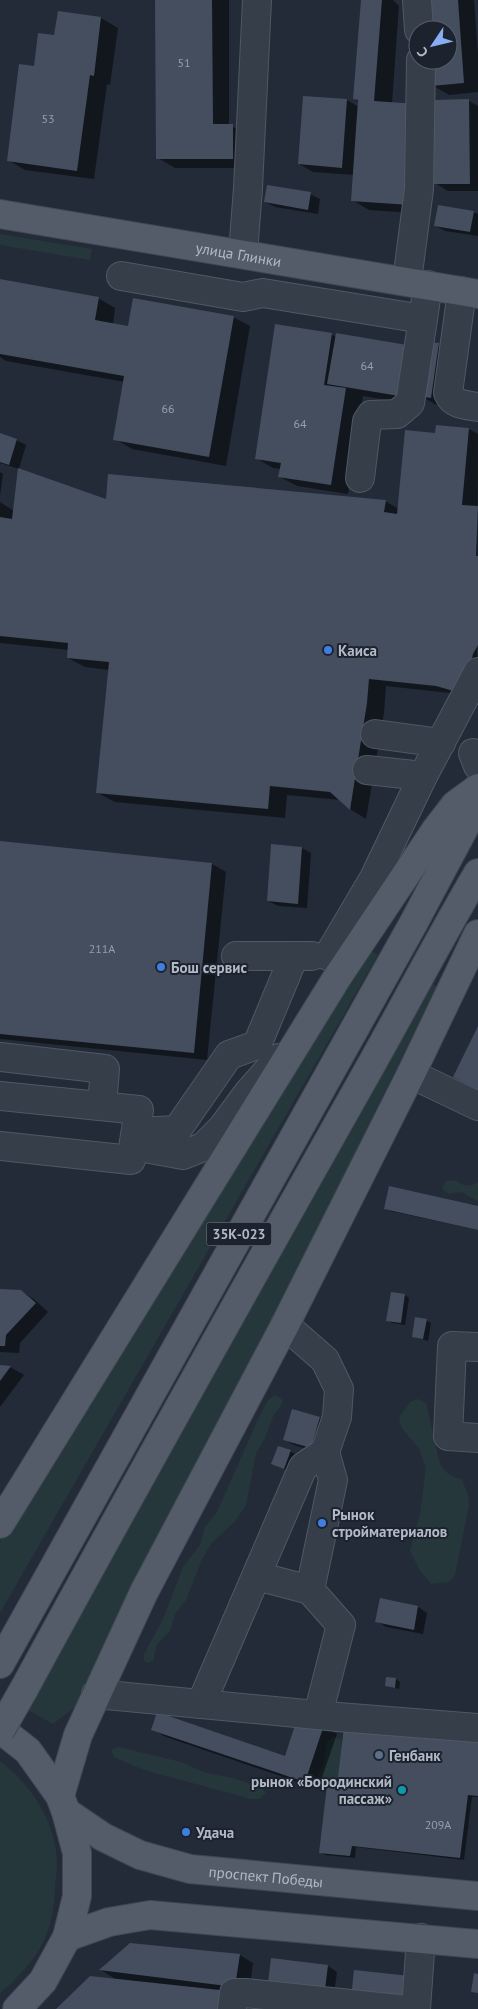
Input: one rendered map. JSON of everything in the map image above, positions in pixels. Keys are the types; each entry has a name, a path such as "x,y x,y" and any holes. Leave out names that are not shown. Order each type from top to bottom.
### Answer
{"main road":[{"name":"улица Глинки","path":"0,214 470,292"},
{"path":"0,1524 308,1024 340,956 387,903 435,831 456,805 478,788"},
{"name":"35К-023","path":"0,1664 413,924 478,802"},
{"name":"35К-023","path":"0,1730 431,954 478,873"},
{"path":"63,1804 78,1735 144,1592 284,1325 411,1074 478,934"},
{"path":"0,1730 28,1751 63,1804 77,1853 77,1896 67,1937 43,1981 17,2009"},
{"name":"проспект Победы","path":"63,1804 103,1837 140,1855 190,1869 478,1896"},
{"path":"67,1937 110,1922 150,1915 478,1944"}],"street":[{"path":"242,297 246,254 257,0"},
{"path":"417,0 418,20"},
{"path":"360,478 367,421 370,415 397,414 410,403 423,319 418,283 422,70"},
{"path":"121,276 242,297 263,293 423,319"},
{"path":"470,292 468,331 448,393 451,399 457,403 478,407"},
{"path":"236,956 340,956 374,878 423,776 478,672"},
{"path":"374,734 441,743"},
{"path":"367,770 423,776"},
{"path":"374,878 387,903"},
{"path":"135,1139 177,1130 229,1055 257,1045 294,956"},
{"path":"135,1139 183,1155 203,1147 223,1127 248,1093 308,1024"},
{"path":"0,1056 105,1070 102,1106"},
{"path":"411,1074 478,1106"},
{"path":"0,1096 139,1110 131,1160 0,1146"},
{"path":"284,1325 325,1360 339,1388 337,1417 325,1452 333,1480 310,1590"},
{"path":"478,1347 452,1346 448,1436 478,1438"},
{"path":"202,1704 303,1467 325,1452"},
{"path":"257,1576 310,1590 341,1626 318,1715"},
{"path":"96,1694 478,1728"},
{"path":"416,2009 421,1938"},
{"path":"232,2009 234,1993 246,1993 398,2009"}],"shaded area":[{"path":"0,234 92,249 90,260 0,245"},
{"path":"370,950 378,955 0,1613 0,1540"},
{"path":"428,982 437,986 87,1698 53,1724 26,1709"},
{"path":"455,1180 466,1186 478,1182 478,1201 459,1192 450,1194 442,1189 446,1181"},
{"path":"275,1395 283,1400 280,1408 274,1414 265,1438 256,1453 246,1505 236,1520 211,1544 202,1559 186,1600 175,1614 170,1631 157,1644 153,1661 147,1663 144,1660 144,1654 162,1621 183,1567 200,1545 205,1527 217,1512 259,1417 268,1400"},
{"path":"418,1399 426,1403 440,1464 449,1474 462,1479 468,1496 469,1505 455,1575 449,1582 431,1584 419,1569 410,1551 420,1514 426,1467 419,1449 401,1427 399,1418 410,1402"},
{"path":"333,1737 341,1739 342,1759 340,1772 331,1789 321,1789 317,1778 324,1762 326,1743"},
{"path":"119,1747 181,1762 206,1773 233,1778 260,1787 266,1792 260,1799 251,1799 144,1770 114,1757 111,1750"},
{"path":"0,1761 22,1782 41,1807 53,1835 57,1865 52,1914 44,1940 36,1955 25,1969 0,1993"}],"building":[{"path":"155,0 212,0 213,124 233,124 233,159 156,159"},
{"path":"361,0 382,0 374,101 418,104 410,205 351,201 358,100 353,99"},
{"path":"425,0 458,0 464,83 431,86 430,70 458,70 458,20 426,20"},
{"path":"58,11 101,17 94,76 90,75 77,171 7,161 19,64 34,66 38,33 54,35"},
{"path":"303,96 347,99 342,168 298,164"},
{"path":"469,99 470,184 434,184 433,100"},
{"path":"267,185 311,192 308,210 264,202"},
{"path":"438,205 474,211 470,232 434,226"},
{"path":"0,279 99,297 95,320 128,326 133,298 234,316 209,457 113,440 124,376 0,354"},
{"path":"275,324 332,333 324,385 346,388 331,485 278,477 281,463 255,459"},
{"path":"336,333 407,345 399,396 327,384"},
{"path":"425,342 439,343 431,398 418,396"},
{"path":"436,425 469,428 462,505 478,506 476,556 478,556 478,645 473,654 464,694 436,686 369,679 350,810 330,792 270,786 268,809 96,793 109,662 67,658 68,643 0,636 0,517 12,519 18,468 106,499 108,474 386,500 384,512 397,514 405,430 435,433"},
{"path":"0,433 17,439 9,465 0,462"},
{"path":"0,841 212,863 194,1053 0,1034"},
{"path":"271,844 302,847 298,904 267,901"},
{"path":"478,1026 478,1090 453,1077"},
{"path":"389,1186 478,1206 478,1230 384,1209"},
{"path":"0,1289 21,1290 36,1303 6,1335 5,1346 0,1346"},
{"path":"391,1292 405,1294 401,1323 386,1321"},
{"path":"415,1317 427,1319 423,1339 412,1337"},
{"path":"0,1365 11,1366 0,1381"},
{"path":"292,1409 320,1417 311,1448 283,1440"},
{"path":"278,1446 291,1450 284,1469 271,1464"},
{"path":"380,1598 418,1606 414,1630 375,1622"},
{"path":"386,1677 396,1678 395,1688 385,1686"},
{"path":"157,1712 285,1756 298,1716 324,1725 305,1782 151,1730"},
{"name":"рынок «Бородинский пассаж»","path":"344,1727 478,1741 478,1796 468,1795 460,1858 352,1846 350,1856 319,1853 327,1785 337,1785"},
{"path":"130,1943 240,1954 235,1987 99,1970"},
{"path":"271,1958 328,1965 324,1997 267,1990"},
{"path":"354,1970 410,1976 409,2005 351,1998"},
{"path":"474,1973 478,1974 478,1993 471,1992"},
{"path":"90,1976 229,1991 227,2009 56,2009"}],"place":[{"name":"Каиса","path":"328,650"},
{"name":"Бош сервис","path":"161,967"},
{"name":"Рынок стройматериалов","path":"322,1523"},
{"name":"Генбанк","path":"379,1755"},
{"name":"рынок «Бородинский пассаж»","path":"402,1790"},
{"name":"Удача","path":"186,1832"}]}
